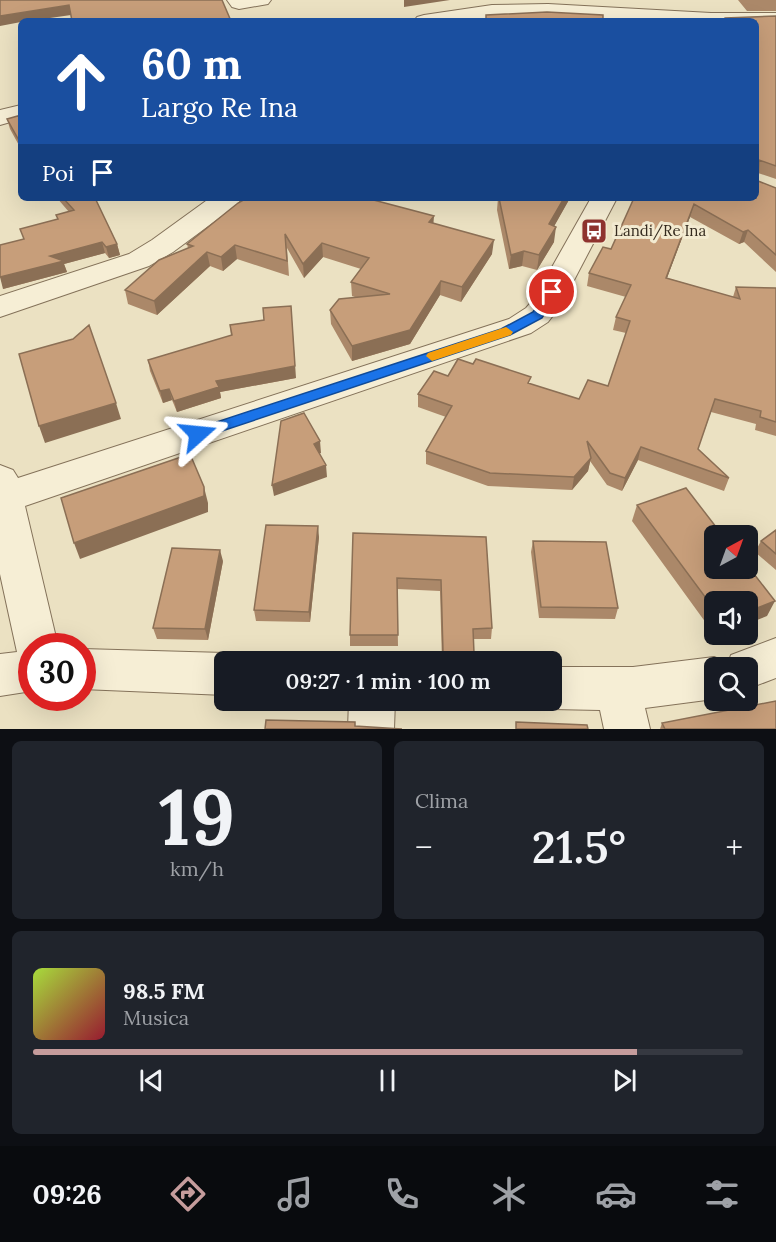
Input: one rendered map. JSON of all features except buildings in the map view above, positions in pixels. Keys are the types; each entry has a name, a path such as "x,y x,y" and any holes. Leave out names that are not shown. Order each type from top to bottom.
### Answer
{"street":[{"path":"237,0 239,3 261,0"},
{"path":"592,0 616,12"},
{"path":"447,18 507,10 616,12 680,18"},
{"path":"759,20 776,19"},
{"path":"759,28 776,33"},
{"path":"0,118 18,113"},
{"path":"0,307 155,253 206,211 223,201"},
{"path":"33,633 1,492 449,351 525,323 541,311 602,201"},
{"path":"758,665 776,658"},
{"path":"96,669 214,674"},
{"path":"0,675 18,672"},
{"path":"562,691 623,710 654,688 704,680"},
{"path":"371,729 372,711"}],"slow traffic":[{"path":"432,356 506,332"}],"place":[{"name":"Landi/Re Ina","path":"594,231"}],"route":[{"path":"198,434 505,332 537,315 546,305 552,292"}]}
